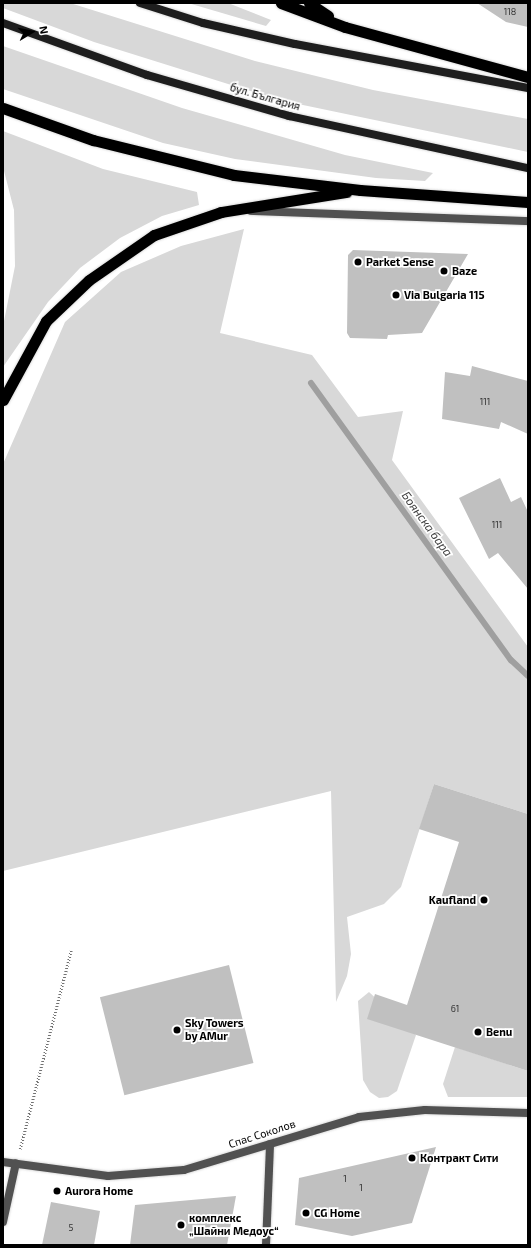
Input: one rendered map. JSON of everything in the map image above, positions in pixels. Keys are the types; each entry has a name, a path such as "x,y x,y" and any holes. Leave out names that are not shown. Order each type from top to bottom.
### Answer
{"highway":[{"path":"281,3 345,27 528,77"},
{"path":"309,3 345,27"},
{"path":"3,108 149,156 234,175 360,190 528,202"},
{"path":"3,400 46,321 89,280 154,235 190,220 232,210 360,190"}],"main road":[{"path":"140,3 204,23 295,44 528,88"},
{"name":"бул. България","path":"3,23 147,75 289,116 528,168"}],"street":[{"path":"232,210 528,221"},
{"name":"Спас Соколов","path":"3,1162 108,1176 184,1170 359,1117 403,1111 528,1113"},
{"path":"266,1245 270,1144"},
{"path":"3,1222 16,1163"}],"path":[{"path":"16,1163 71,950"}],"shaded area":[{"path":"3,3 70,3 255,61 373,90 528,119 528,152 279,100 94,42 3,8"},
{"path":"188,3 228,3 271,20 266,26"},
{"path":"3,46 182,108 345,155 433,173 425,181 376,178 235,159 163,143 3,89"},
{"path":"3,131 103,169 197,192 199,205 162,216 120,238 80,268 48,302 3,367 3,326 15,266 14,210 3,167"},
{"path":"244,229 220,333 312,355 358,417 403,411 392,460 528,647 528,814 434,784 401,887 384,904 347,917 351,954 347,976 336,1002 331,791 3,871 3,464 65,322 121,272 181,246"},
{"path":"369,992 416,1035 397,1091 388,1097 379,1098 370,1092 363,1080 358,1001"},
{"path":"455,1047 528,1071 528,1097 448,1097 443,1084"}],"building":[{"path":"477,3 528,3 528,27 506,22"},
{"name":"Via Bulgaria 115","path":"353,250 468,254 422,333 388,335 387,339 350,338 347,333 348,255"},
{"path":"472,366 528,381 528,434 501,422 499,429 442,419 445,372 470,376"},
{"path":"500,478 511,502 521,497 528,512 528,589 498,553 489,559 459,498"},
{"name":"Kaufland","path":"434,784 528,814 528,1071 367,1019 375,994 407,1005 459,842 419,829"},
{"name":"Sky Towers by AMur","path":"229,965 253,1063 124,1095 100,997"},
{"path":"436,1147 412,1223 352,1236 295,1225 299,1178"},
{"name":"комплекс „Шайни Медоус“","path":"236,1196 227,1245 130,1245 135,1205"},
{"path":"51,1202 100,1211 94,1245 42,1245"}],"waterway":[{"name":"Боянска бара","path":"311,383 511,660 528,676"}],"place":[{"name":"Parket Sense","path":"358,262"},
{"name":"Baze","path":"444,271"},
{"name":"Via Bulgaria 115","path":"396,295"},
{"name":"Kaufland","path":"484,900"},
{"name":"Sky Towers by AMur","path":"177,1030"},
{"name":"Benu","path":"478,1032"},
{"name":"Контракт Сити","path":"412,1158"},
{"name":"Aurora Home","path":"57,1191"},
{"name":"CG Home","path":"306,1213"},
{"name":"комплекс „Шайни Медоус“","path":"181,1225"}]}
